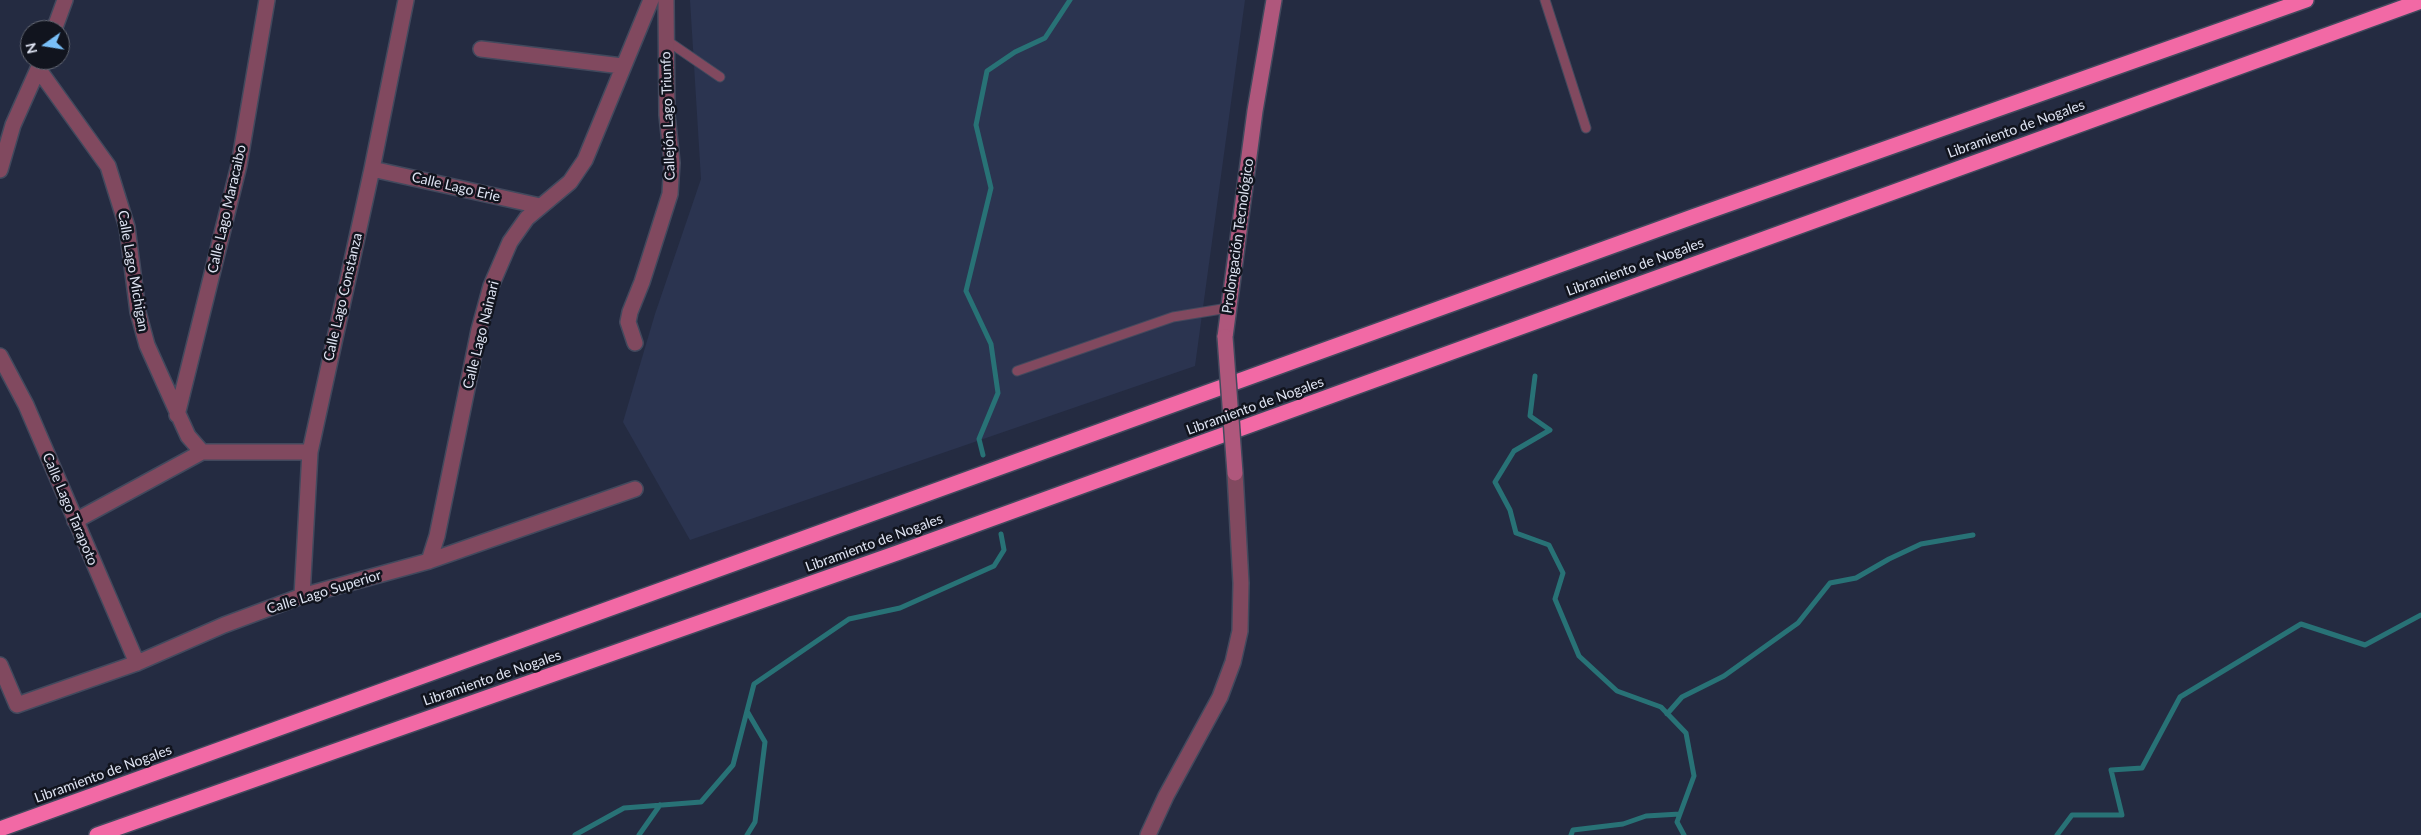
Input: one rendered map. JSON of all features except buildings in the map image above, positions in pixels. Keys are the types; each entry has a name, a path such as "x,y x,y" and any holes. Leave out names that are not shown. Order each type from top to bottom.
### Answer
{"highway":[{"name":"Libramiento de Nogales","path":"0,829 1695,216 2306,0"},
{"name":"Libramiento de Nogales","path":"97,835 897,553 2212,75 2421,1"}],"street":[{"path":"58,20 65,0"},
{"name":"Calle Lago Maracaibo","path":"177,415 239,165 267,0"},
{"name":"Calle Lago Constanza","path":"302,596 310,452 372,169 406,0"},
{"name":"Calle Lago Nainari","path":"429,561 437,536 491,286 510,242 527,218 570,182 585,160 622,66 651,0"},
{"name":"Callejón Lago Triunfo","path":"635,343 628,322 630,312 642,282 670,194 672,163 667,115 666,0"},
{"name":"Prolongación Tecnológico","path":"1148,835 1166,796 1220,697 1238,639 1241,583 1225,337 1255,111 1274,0"},
{"path":"481,49 622,66"},
{"path":"0,170 7,123 37,70"},
{"name":"Calle Lago Michigan","path":"43,70 108,166 127,227 138,312 147,344 177,415 188,436 202,452"},
{"name":"Calle Lago Erie","path":"372,169 540,206"},
{"name":"Calle Lago Tarapoto","path":"0,356 26,405 137,663"},
{"path":"75,521 202,452 310,452"},
{"name":"Calle Lago Superior","path":"0,665 17,705 137,663 224,625 302,596 429,561 635,488"}],"lane":[{"path":"1545,0 1586,128"},
{"path":"666,40 720,77"},
{"path":"1017,372 1173,317 1228,308"}],"shaded area":[{"path":"690,0 1245,0 1195,366 690,540 623,422 655,314 701,179"}],"waterway":[{"path":"983,455 979,439 998,393 991,344 966,291 991,188 976,125 987,71 1015,52 1045,38 1070,0"},
{"path":"1535,376 1530,416 1550,430 1514,451 1495,482 1510,510 1516,533 1549,545 1563,573 1555,599 1579,656 1617,691 1661,707 1686,733 1694,776 1677,822 1684,835"},
{"path":"575,835 624,808 701,802 733,765 754,684 849,619 900,608 994,566 1004,550 1001,534"},
{"path":"1667,714 1682,697 1724,676 1798,623 1830,583 1856,578 1889,559 1921,544 1973,535"},
{"path":"2057,835 2072,815 2122,815 2111,770 2142,768 2180,697 2301,624 2365,645 2421,615"},
{"path":"747,711 765,742 755,822 747,835"},
{"path":"639,835 660,805"},
{"path":"1571,835 1573,830 1623,824 1646,816 1680,814"}]}
